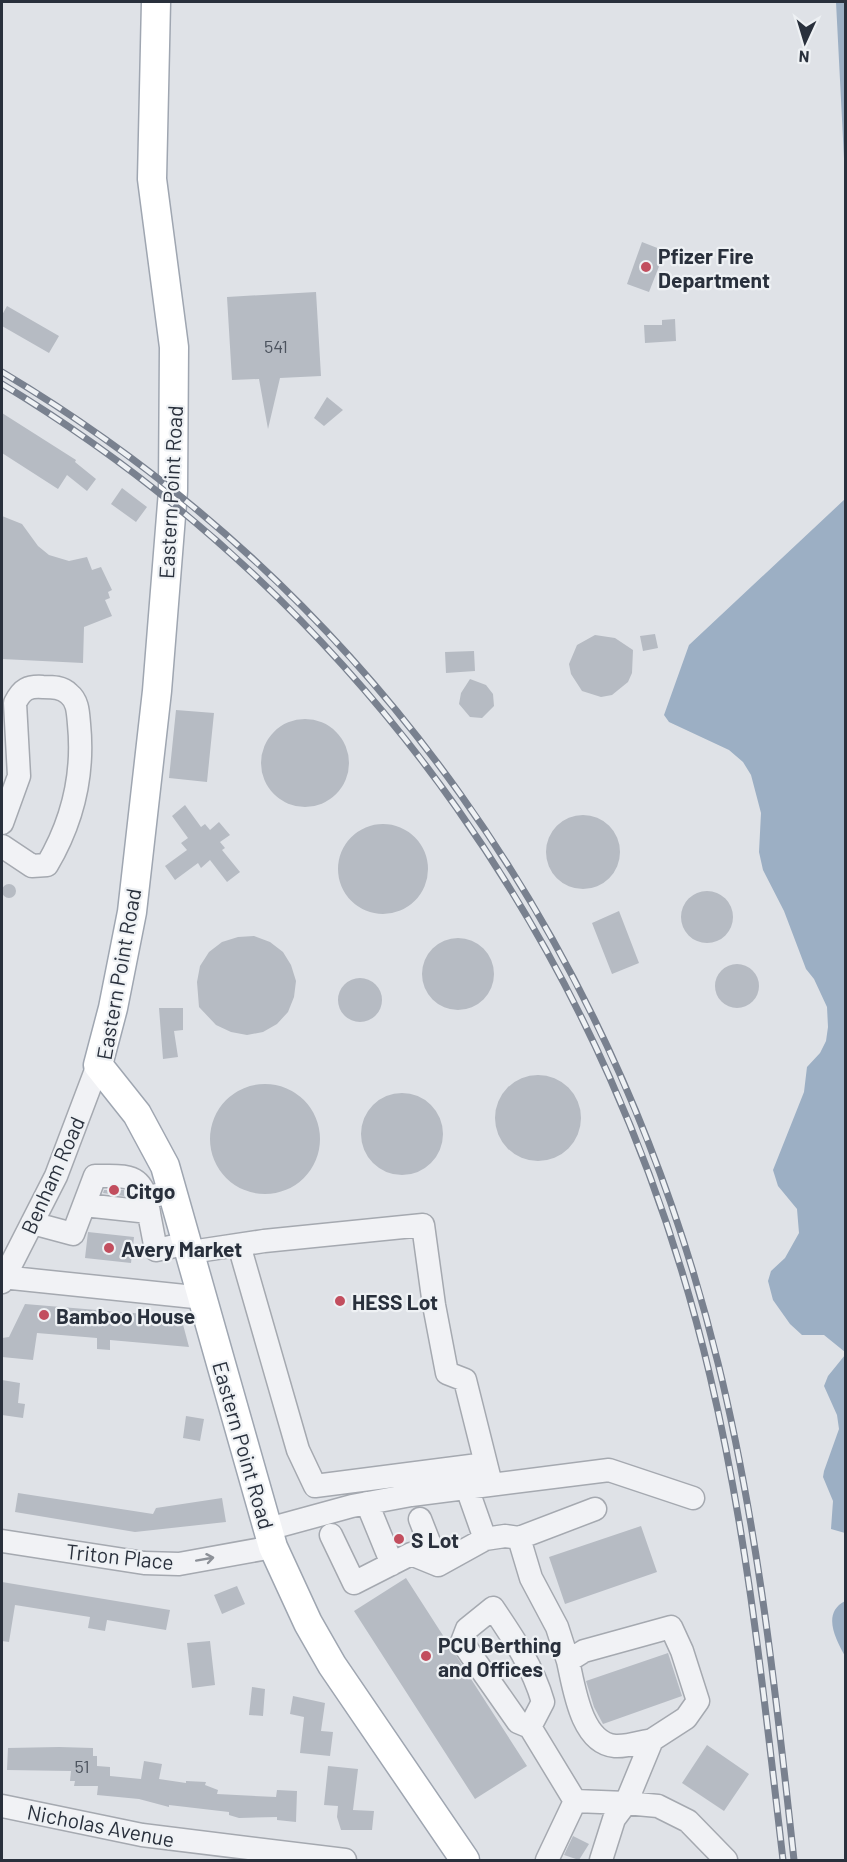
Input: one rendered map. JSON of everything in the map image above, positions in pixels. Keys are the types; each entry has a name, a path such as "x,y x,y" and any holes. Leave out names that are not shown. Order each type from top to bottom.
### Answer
{"main road":[{"name":"Eastern Point Road","path":"156,2 152,179 174,346 173,491 157,691 132,912 113,1008 98,1065 124,1095 147,1129 165,1166 156,1200 190,1248 271,1538 308,1623 332,1665 465,1860"}],"street":[{"path":"2,823 19,776 10,744 15,703 20,692 31,686 58,687 70,694 77,705 80,736 77,791 72,811 47,865 32,866 2,846"},
{"name":"Benham Road","path":"3,1278 54,1178 98,1065"},
{"path":"32,1223 73,1234 95,1176 134,1178 156,1200"},
{"path":"54,1178 86,1198 156,1200"},
{"path":"190,1248 239,1245 423,1225 434,1305 447,1373 465,1380 488,1474"},
{"path":"239,1245 298,1450 315,1486 488,1474 609,1470 693,1498"},
{"path":"3,1278 204,1298"},
{"name":"Triton Place","path":"2,1541 156,1564 179,1564 271,1538 367,1503 468,1488 488,1474"},
{"path":"468,1488 485,1539"},
{"path":"367,1503 392,1564"},
{"path":"438,1565 485,1539 505,1536 519,1538 595,1509"},
{"path":"420,1519 438,1565"},
{"path":"331,1535 354,1583 411,1554 438,1565"},
{"path":"519,1538 531,1578 557,1628 584,1720 595,1736 614,1746 652,1740 686,1718 698,1701 682,1651 670,1627 585,1651 568,1661"},
{"path":"530,1727 543,1702 536,1678 521,1649 493,1608 467,1629 462,1642 518,1722 530,1727 575,1802"},
{"path":"601,1860 614,1819 626,1803 652,1740"},
{"path":"575,1802 658,1806 688,1821 726,1860"},
{"path":"547,1860 575,1802"},
{"name":"Nicholas Avenue","path":"2,1806 142,1835 345,1860"}],"water":[{"path":"836,2 845,2 845,178"},
{"path":"845,499 845,1352 824,1335 802,1335 790,1324 773,1300 768,1281 771,1271 785,1258 799,1233 797,1209 778,1186 773,1170 804,1092 807,1067 820,1053 826,1041 827,1007 814,979 806,969 784,911 763,870 759,852 761,813 751,775 743,762 729,750 669,722 664,715 689,645"},
{"path":"845,1355 845,1533 831,1529 833,1501 823,1477 839,1429 837,1415 824,1386 828,1376"},
{"path":"845,1601 845,1656 835,1634 832,1619 838,1606"}],"building":[{"name":"Pfizer Fire Department","path":"642,242 665,251 649,292 627,284"},
{"path":"316,292 321,376 280,378 268,429 259,379 232,380 227,297"},
{"path":"7,306 59,336 49,353 2,326 2,315"},
{"path":"675,319 676,341 645,343 644,325 662,325 662,320"},
{"path":"327,397 343,410 324,426 314,418"},
{"path":"2,413 76,460 75,462 96,479 87,491 67,475 58,489 2,453"},
{"path":"122,488 147,507 136,522 111,504"},
{"path":"2,516 22,524 38,546 49,555 69,561 87,557 92,570 101,567 112,590 108,592 110,598 105,600 112,616 84,627 83,663 2,659"},
{"path":"655,634 658,648 643,651 640,636"},
{"path":"595,635 615,638 633,650 632,673 628,682 612,695 601,697 582,691 571,674 569,664 577,645"},
{"path":"474,651 475,671 446,673 445,652"},
{"path":"470,679 486,685 493,694 494,706 482,718 470,717 459,704 461,693"},
{"path":"176,710 214,713 207,782 169,778"},
{"path":"305,719 330,726 342,738 349,763 342,788 330,800 305,807 280,800 268,788 261,763 268,738 280,726"},
{"path":"185,805 201,827 205,824 210,830 219,822 230,835 220,842 225,848 222,850 240,872 227,882 210,860 201,868 198,863 175,880 165,866 187,850 181,843 188,838 172,816"},
{"path":"583,815 604,821 614,831 620,852 614,873 604,883 583,889 562,883 552,873 546,852 552,831 562,821"},
{"path":"383,824 400,828 415,837 424,852 428,869 424,886 415,901 400,910 383,914 366,910 351,901 342,886 338,869 342,852 351,837 366,828"},
{"path":"9,884 14,886 16,891 14,896 9,898 4,896 2,891 4,886"},
{"path":"707,891 717,893 725,899 731,907 733,917 731,927 725,935 717,941 707,943 697,941 689,935 683,927 681,917 683,907 689,899 697,893"},
{"path":"619,911 639,963 612,974 592,923"},
{"path":"254,936 270,942 283,952 291,965 296,981 294,997 288,1012 277,1024 263,1032 247,1035 231,1032 216,1025 199,1007 197,982 200,966 209,952 222,942 238,937"},
{"path":"458,938 478,944 488,954 494,974 488,994 478,1004 458,1010 438,1004 428,994 422,974 428,954 438,944"},
{"path":"737,964 752,971 759,986 752,1001 737,1008 722,1001 715,986 722,971"},
{"path":"360,978 375,985 382,1000 375,1015 360,1022 345,1015 338,1000 345,985"},
{"path":"159,1008 183,1008 183,1030 174,1031 178,1057 163,1059"},
{"path":"538,1075 562,1082 574,1094 581,1118 574,1142 562,1154 538,1161 514,1154 502,1142 495,1118 502,1094 514,1082"},
{"path":"265,1084 286,1088 304,1100 316,1118 320,1139 316,1160 304,1178 286,1190 265,1194 244,1190 226,1178 214,1160 210,1139 214,1118 226,1100 244,1088"},
{"path":"394,1093 410,1093 425,1100 436,1111 443,1126 440,1150 431,1163 410,1175 394,1175 379,1168 368,1157 361,1142 361,1126 368,1111 379,1100"},
{"path":"104,1190 124,1190 124,1196 103,1193"},
{"name":"Avery Market","path":"88,1232 134,1237 131,1263 85,1258"},
{"path":"25,1304 181,1317 189,1347 110,1340 110,1350 97,1349 97,1338 37,1333 33,1360 2,1357 2,1338 9,1337"},
{"path":"2,1380 20,1383 18,1403 25,1404 23,1418 2,1415"},
{"path":"186,1416 204,1419 200,1441 183,1438"},
{"path":"18,1493 153,1514 156,1508 222,1498 226,1522 135,1532 15,1512"},
{"path":"641,1526 657,1572 565,1604 549,1557"},
{"path":"406,1578 527,1766 475,1799 354,1611"},
{"path":"2,1582 170,1610 166,1630 107,1620 105,1631 88,1628 90,1617 15,1605 9,1642 2,1641"},
{"path":"237,1586 245,1604 222,1614 214,1595"},
{"path":"210,1641 215,1685 192,1688 187,1643"},
{"path":"668,1653 682,1696 603,1724 594,1707 586,1681"},
{"path":"252,1687 265,1689 263,1716 249,1715"},
{"path":"293,1696 325,1703 321,1731 333,1732 330,1756 300,1753 304,1717 290,1714"},
{"path":"707,1745 749,1774 724,1811 682,1783"},
{"path":"8,1748 93,1748 93,1756 97,1756 97,1766 110,1767 110,1776 141,1779 144,1761 162,1764 159,1779 186,1783 186,1781 206,1782 205,1785 218,1790 217,1794 276,1797 277,1790 297,1791 296,1822 277,1820 277,1817 239,1818 229,1815 229,1812 169,1805 169,1807 139,1799 97,1795 98,1786 74,1786 75,1781 70,1781 71,1771 7,1770"},
{"path":"328,1766 358,1769 353,1810 374,1811 372,1830 341,1830 337,1817 338,1806 324,1805"},
{"path":"573,1836 589,1844 579,1860 564,1855"}],"railway":[{"path":"2,372 135,461 255,561 364,673 460,794 544,925 615,1064 673,1210 718,1363 755,1548 773,1673 794,1860"},
{"path":"2,384 133,473 253,574 361,686 457,808 540,939 610,1078 667,1224 710,1376 745,1557 762,1678 783,1860"}],"place":[{"name":"Pfizer Fire Department","path":"646,267"},
{"name":"Citgo","path":"114,1190"},
{"name":"Avery Market","path":"109,1248"},
{"name":"HESS Lot","path":"340,1301"},
{"name":"Bamboo House","path":"44,1315"},
{"name":"S Lot","path":"399,1539"},
{"name":"PCU Berthing and Offices","path":"426,1656"}]}
